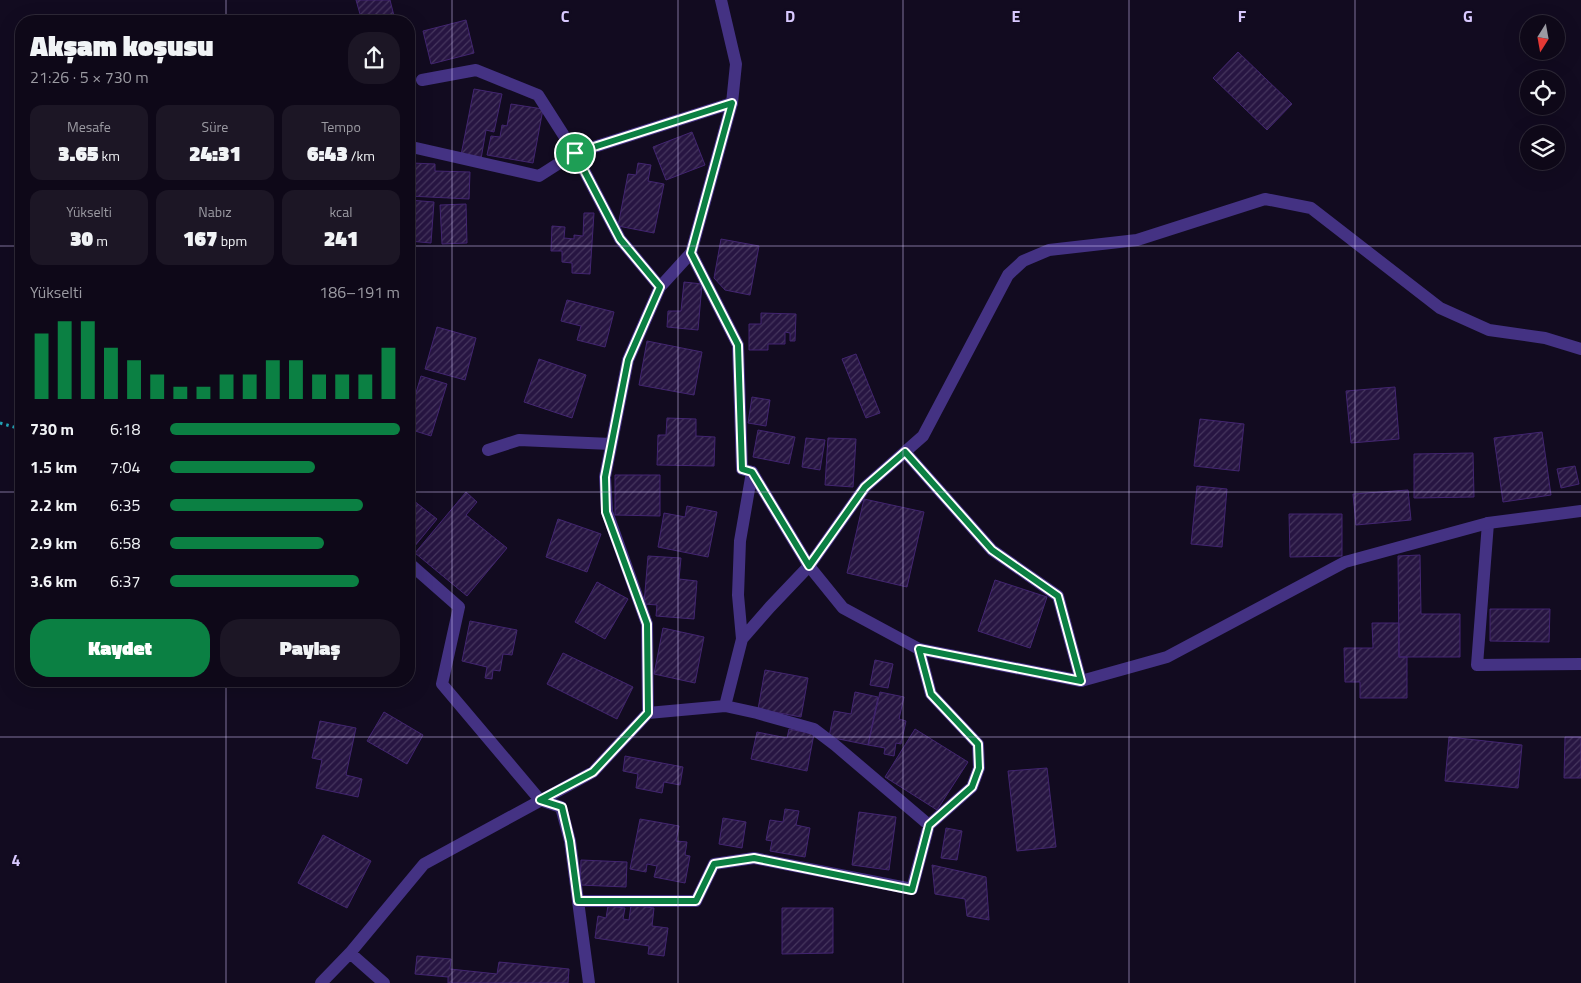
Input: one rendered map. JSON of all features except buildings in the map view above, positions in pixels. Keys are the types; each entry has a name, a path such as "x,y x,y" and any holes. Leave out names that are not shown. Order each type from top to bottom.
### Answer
{"street":[{"path":"648,713 647,624 606,512 605,477 628,360 660,287 691,253 732,103 736,64 721,0"},
{"path":"422,80 476,70 538,95 575,153 620,239 660,287"},
{"path":"416,148 539,176 575,153 732,103"},
{"path":"742,639 770,606 809,566 865,487 924,436 1008,275 1023,262 1049,250 1137,240 1265,199 1311,208 1440,308 1489,330 1545,338 1581,349"},
{"path":"691,253 738,345 742,469 752,472 809,566 843,608 919,649 1081,681 1168,657 1345,562 1488,523 1581,511"},
{"path":"488,450 519,440 611,444"},
{"path":"905,452 992,550 1058,596 1081,681"},
{"path":"726,706 742,639 738,595 740,540 752,472"},
{"path":"1488,523 1477,665 1581,664"},
{"path":"415,568 459,607 442,684 540,800 562,807 570,841 589,983"},
{"path":"578,901 696,901 714,864 754,858 912,890 929,825 972,787 979,768 978,744 931,694 919,649"},
{"path":"321,983 350,953 424,864 593,772 648,713 726,706 814,729 929,825"},
{"path":"350,953 384,983"}],"path":[{"path":"0,423 15,427"}],"route":[{"path":"732,103 691,253 738,345 742,469 752,472 809,566 865,487 905,452 992,550 1058,596 1081,681 919,649 931,694 978,744 979,768 972,787 929,825 912,890 754,858 714,864 696,901 578,901 570,841 562,807 540,800 593,772 648,713 647,624 606,512 605,477 628,360 660,287 620,239 575,153 732,103"}]}
